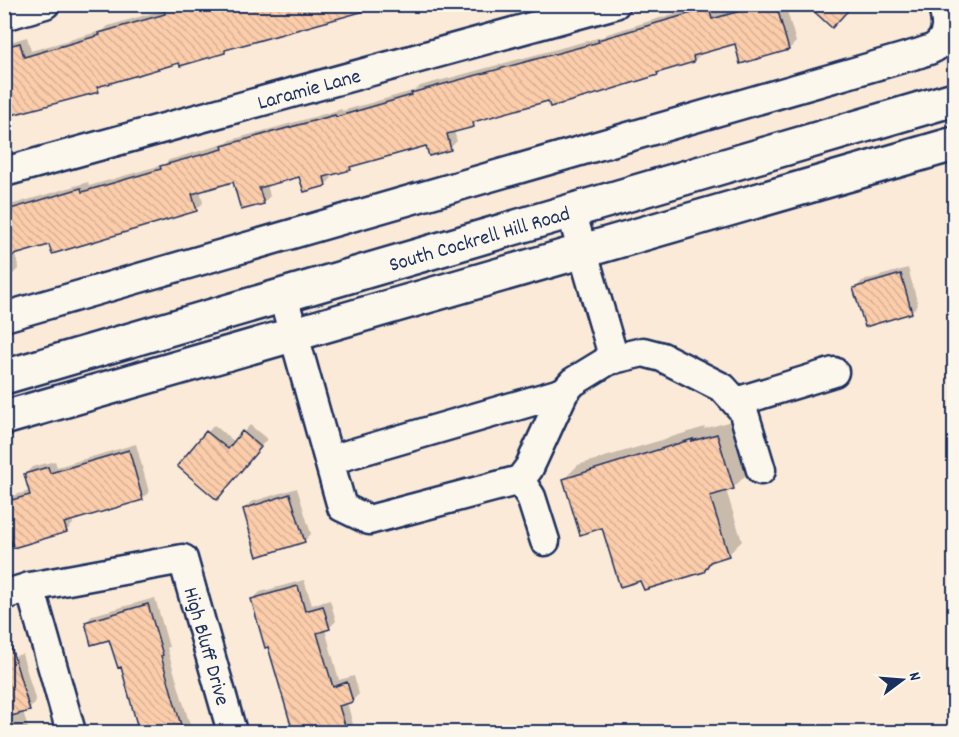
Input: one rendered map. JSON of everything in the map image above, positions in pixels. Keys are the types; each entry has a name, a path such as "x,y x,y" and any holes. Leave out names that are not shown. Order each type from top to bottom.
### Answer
{"main road":[{"name":"South Cockrell Hill Road","path":"4,377 954,99"},
{"name":"South Cockrell Hill Road","path":"4,418 954,144"}],"street":[{"path":"4,16 45,4"},
{"name":"Laramie Lane","path":"4,172 615,4"},
{"path":"4,317 920,53 934,47 942,39 947,20 942,4"},
{"path":"571,212 614,358"},
{"path":"283,296 342,507 369,520 520,480 529,468 564,392 573,382 609,360 643,352 662,357 723,388 743,410 760,470"},
{"path":"736,402 834,372"},
{"path":"330,460 564,392"},
{"path":"520,480 531,496 545,541"},
{"name":"High Bluff Drive","path":"17,591 183,559 232,732"},
{"path":"17,591 71,732"}],"building":[{"path":"183,4 372,4 372,9 225,50 225,53 180,66 179,63 97,87 99,92 4,117 4,47 20,43 24,57 165,14 164,10"},
{"path":"764,4 776,4 789,50 740,64 735,44 693,56 694,62 600,93 550,107 548,101 473,122 474,127 447,134 451,150 429,156 426,146 350,167 351,170 324,177 326,186 304,192 299,177 259,188 264,204 241,210 233,182 192,194 197,211 52,254 49,245 4,258 4,211 81,188 82,192 161,169 160,166 223,149 222,146 335,115 336,117 412,95 411,93 599,42 598,40 709,8 712,19"},
{"path":"806,4 854,4 832,28"},
{"path":"901,274 912,313 865,327 853,288"},
{"path":"206,431 228,449 242,431 261,447 217,500 177,466"},
{"path":"717,434 734,489 710,496 729,556 710,562 704,572 644,590 640,581 620,587 602,528 580,535 563,479 693,439 692,441"},
{"path":"129,450 143,500 64,523 67,532 13,548 4,518 4,502 30,495 24,474 48,467 50,473"},
{"path":"290,494 305,542 257,557 243,509"},
{"path":"298,586 305,611 323,606 330,629 317,633 333,687 347,682 353,702 339,706 347,732 293,732 251,599"},
{"path":"148,604 183,732 139,732 121,667 118,668 109,640 91,645 85,622"},
{"path":"9,640 30,711 4,718 4,641"}]}
